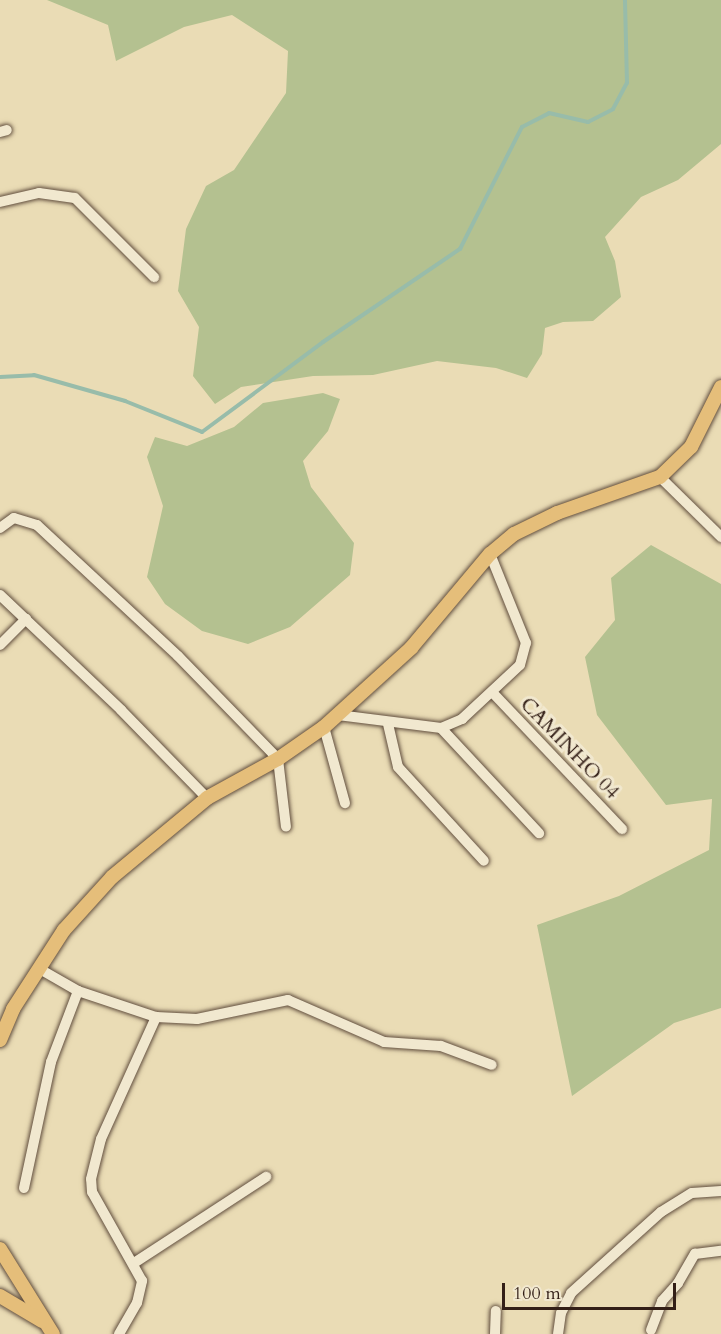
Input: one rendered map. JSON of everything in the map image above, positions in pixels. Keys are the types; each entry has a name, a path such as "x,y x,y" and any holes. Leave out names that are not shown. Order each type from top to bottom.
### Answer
{"main road":[{"path":"0,1040 38,968 86,903 207,798 278,759 324,727 434,624 490,555 529,525 660,477 691,447 721,387"},
{"path":"0,1249 50,1329"},
{"path":"0,1296 50,1329"}],"street":[{"path":"0,202 39,193 75,198 154,277"},
{"path":"660,477 721,537"},
{"path":"0,528 14,518 37,525 178,656 278,759 286,827"},
{"path":"338,715 388,724 441,728 462,719 520,664 526,644 490,555"},
{"path":"0,595 207,798"},
{"path":"0,645 26,619"},
{"name":"CAMINHO 04","path":"492,692 622,829"},
{"path":"388,724 398,767 484,861"},
{"path":"324,727 345,802"},
{"path":"441,728 539,833"},
{"path":"38,968 78,991 156,1017 197,1019 288,1000 384,1042 441,1046 492,1065"},
{"path":"24,1188 51,1062 78,991"},
{"path":"119,1334 141,1291 134,1263 97,1201 91,1179 101,1139 156,1017"},
{"path":"134,1263 266,1177"},
{"path":"558,1334 561,1313 571,1293 661,1212 692,1193 721,1191"},
{"path":"651,1330 662,1301 678,1283 695,1254 721,1251"},
{"path":"495,1334 496,1311"}],"green space":[{"path":"47,0 721,0 721,144 678,180 641,197 605,237 615,261 621,297 593,321 563,322 545,328 542,354 527,378 496,368 437,361 373,375 313,376 241,387 215,404 193,376 199,327 178,291 186,229 206,186 234,170 286,93 288,51 232,15 184,27 116,61 108,25"},
{"path":"323,393 340,399 328,431 303,461 311,487 354,543 350,575 290,627 248,644 202,631 165,604 147,577 163,506 147,457 155,437 187,446 234,427 263,403"},
{"path":"651,545 721,584 721,1008 674,1023 572,1096 537,925 619,896 709,850 712,799 666,805 597,715 585,657 615,620 611,578"}],"waterway":[{"path":"0,377 34,375 125,401 202,432 323,342 460,249 522,127 549,113 588,122 613,109 627,83 625,0"}]}
